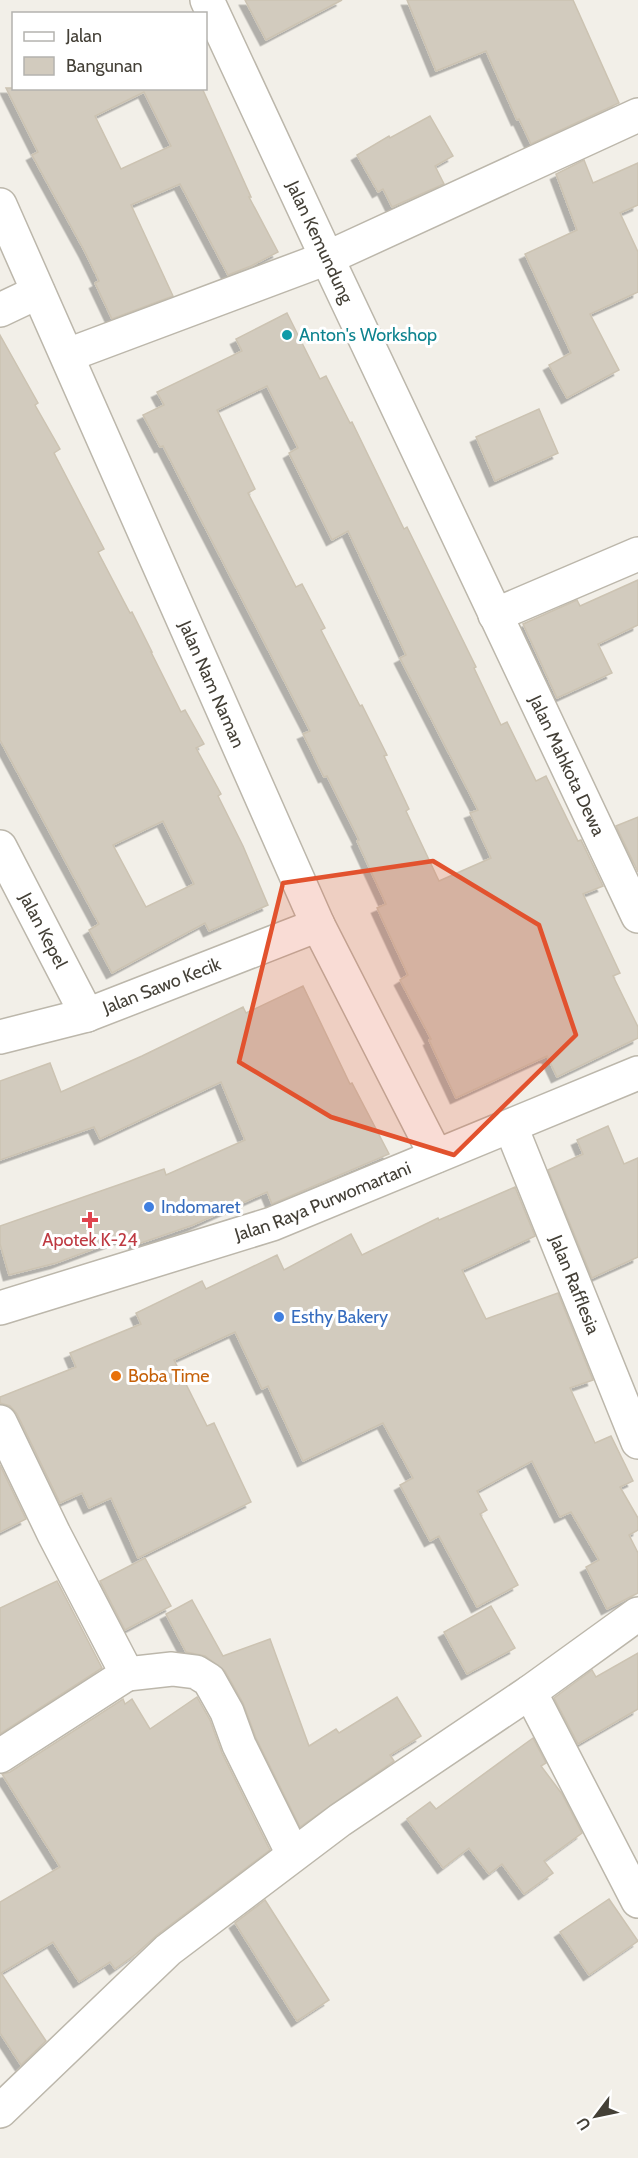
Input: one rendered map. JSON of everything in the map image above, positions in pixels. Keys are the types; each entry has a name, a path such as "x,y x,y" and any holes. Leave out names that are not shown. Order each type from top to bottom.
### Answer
{"street":[{"name":"Jalan Kemundung","path":"207,0 495,615"},
{"path":"68,355 327,258 638,115"},
{"name":"Jalan Nam Naman","path":"0,205 318,925 436,1156"},
{"path":"0,310 38,292"},
{"path":"495,615 638,554"},
{"name":"Jalan Mahkota Dewa","path":"495,615 638,916"},
{"name":"Jalan Kepel","path":"0,848 87,1015"},
{"name":"Jalan Sawo Kecik","path":"0,1037 87,1015 318,925"},
{"name":"Jalan Raya Purwomartani","path":"0,1308 272,1224 638,1073"},
{"name":"Jalan Rafflesia","path":"511,1127 628,1389 638,1442"},
{"path":"0,1422 54,1534 127,1674"},
{"path":"0,2110 168,1950 340,1820 530,1692 638,1614"},
{"path":"0,1756 127,1674 172,1669 196,1672 209,1680 293,1854"},
{"path":"530,1692 638,1901"}],"highlighted area":[{"path":"433,861 539,925 576,1035 454,1155 331,1117 239,1062 283,883"}],"building":[{"path":"245,0 342,0 266,40"},
{"path":"407,0 573,0 619,103 531,144 519,119 517,120 486,51 436,71"},
{"path":"6,88 12,88 12,90 203,90 251,197 249,197 278,252 228,275 180,184 131,205 173,296 112,319 95,283 99,281 85,252 32,155 38,152","holes":["144,92 171,146 121,169 95,116"]},
{"path":"430,116 453,156 435,166 444,184 392,207 383,189 378,192 357,155"},
{"path":"584,160 593,183 638,163 638,205 620,213 638,252 638,292 590,314 619,370 567,398 549,365 571,353 525,254 577,230 556,174"},
{"path":"287,313 320,379 326,376 350,423 352,422 404,529 407,527 476,667 474,668 501,725 507,722 536,781 546,776 603,886 583,894 620,973 613,976 638,1027 638,1038 557,1077 547,1056 456,1098 429,1040 431,1039 400,980 408,975 377,908 386,904 357,841 359,840 303,734 310,731 163,446 160,447 143,415 164,405 157,392 242,351 236,339","holes":["267,386 298,448 289,453 332,540 348,531 406,655 400,658 478,810 470,813 491,858 439,881 406,811 409,809 384,756 387,755 321,630 325,628 302,584 296,587 248,493 255,489 217,410"]},
{"path":"0,335 38,403 35,405 60,449 54,453 104,549 98,552 130,613 132,612 181,712 185,710 204,744 196,748 221,794 218,796 243,846 268,905 209,931 205,923 112,973 89,930 99,924 0,740","holes":["163,821 194,884 146,907 113,845"]},
{"path":"539,409 558,453 495,481 476,437"},
{"path":"638,580 638,625 598,644 612,673 557,698 523,624 577,600 580,606"},
{"path":"638,817 638,872 616,826"},
{"path":"303,986 350,1084 352,1083 389,1154 272,1204 267,1192 193,1225 135,1245 131,1235 56,1263 9,1275 0,1244 0,1226 164,1169 166,1175 245,1140 221,1082 100,1139 94,1127 0,1160 0,1081 50,1063 61,1092 243,1007 246,1013"},
{"path":"608,1126 624,1164 638,1158 638,1257 592,1278 548,1170 583,1154 577,1140"},
{"path":"515,1187 535,1236 462,1270 486,1319 558,1293 593,1380 570,1388 595,1443 611,1436 633,1481 620,1487 638,1518 638,1530 629,1535 638,1553 638,1593 607,1609 586,1567 599,1560 571,1512 560,1517 532,1461 477,1491 487,1510 480,1514 518,1585 477,1607 439,1536 430,1541 400,1485 413,1478 383,1423 303,1461 268,1386 262,1389 235,1332 174,1360 207,1426 214,1423 251,1502 138,1558 111,1498 89,1508 82,1493 60,1503 17,1414 10,1406 0,1403 0,1397 76,1367 70,1353 141,1324 136,1313 202,1281 206,1289 277,1255 284,1270 351,1234 362,1255 438,1218 439,1220"},
{"path":"0,1465 26,1519 0,1532"},
{"path":"145,1558 171,1606 125,1630 100,1581"},
{"path":"57,1581 102,1668 0,1734 0,1608"},
{"path":"192,1600 223,1656 270,1639 309,1746 336,1729 339,1733 397,1697 421,1736 390,1755 394,1761 300,1827 256,1738 243,1703 225,1671 205,1656 186,1652 166,1614"},
{"path":"491,1606 515,1648 467,1674 444,1632"},
{"path":"638,1653 638,1709 578,1744 554,1698 592,1670 596,1677"},
{"path":"197,1697 210,1720 222,1753 270,1850 115,1969 110,1962 79,1982 53,1942 1,1973 46,2041 21,2065 0,2033 0,1902 60,1867 2,1774 10,1772 123,1699 125,1704 132,1699 150,1729"},
{"path":"533,1738 546,1763 541,1766 562,1794 582,1833 544,1861 553,1873 524,1894 502,1864 489,1874 469,1848 443,1868 407,1819 430,1802 436,1809"},
{"path":"609,1899 638,1941 589,1975 560,1932"},
{"path":"265,1900 329,2000 297,2021 235,1923"}],"place":[{"name":"Anton's Workshop","path":"287,335"},
{"name":"Indomaret","path":"149,1207"},
{"name":"Apotek K-24","path":"90,1220"},
{"name":"Esthy Bakery","path":"279,1317"},
{"name":"Boba Time","path":"116,1376"}]}
